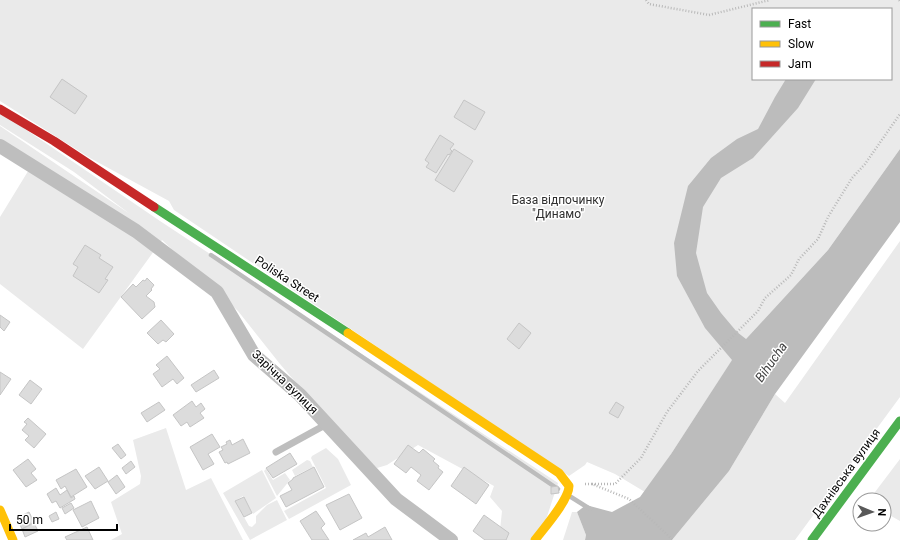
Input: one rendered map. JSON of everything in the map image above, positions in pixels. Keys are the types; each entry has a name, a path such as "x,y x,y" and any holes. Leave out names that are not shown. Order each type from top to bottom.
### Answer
{"street":[{"name":"Poliska Street","path":"0,109 54,141 559,473 568,487"},
{"name":"Зарічна вулиця","path":"0,146 136,231 217,292 254,355 300,395 396,499 451,540"},
{"name":"Дахнівська вулиця","path":"812,540 900,421"},
{"path":"536,538 560,504 568,487"},
{"path":"0,510 13,540"}],"lane":[{"path":"276,452 327,424"}],"path":[{"path":"646,0 649,4 709,15 770,0"},
{"path":"568,487 592,484 615,484 641,458 667,412 698,371 758,311 765,298 791,274 799,259 818,239 828,217 852,178 865,164 900,114"},
{"path":"592,484 629,499 673,540"}],"green space":[{"name":"База відпочинку \"Динамо\"","path":"0,0 900,0 900,149 828,250 746,339 645,492 615,474 587,462 569,476 174,210 169,201 90,158 0,101"},
{"path":"0,112 160,221 558,483 541,535 537,540 499,540 502,511 490,497 494,486 418,445 387,465 377,468 322,413 280,364 238,311 162,240 83,349 0,284 0,217 30,168 0,151 0,126 130,214 74,172 0,125"},
{"path":"900,241 900,397 795,540 672,540 729,471 775,394 785,403"},
{"path":"166,428 186,490 211,478 243,540 111,540 122,534 111,502 140,484 141,476 133,440"},
{"path":"326,448 338,459 351,485 289,519 284,511 326,488 311,458"},
{"path":"900,459 900,521 892,516 892,492 875,492"},
{"path":"307,460 310,461 313,467 295,476 292,470"},
{"path":"266,469 273,480 285,473 290,480 277,496 264,471"},
{"path":"262,470 276,498 253,514 243,496 235,501 249,526 252,527 256,523 256,516 267,505 277,500 287,520 250,540 223,493"},
{"path":"572,512 577,512 586,535 585,540 563,540"}],"water":[{"name":"Bihucha","path":"785,80 815,80 798,108 753,158 721,178 703,207 696,253 707,293 737,332 746,339 828,250 900,149 900,222 775,394 729,471 672,540 585,540 586,535 577,512 586,505 612,512 640,497 671,454 732,360 705,328 677,276 674,243 688,186 711,158 737,139 758,129"}],"building":[{"path":"62,79 87,96 75,114 50,97"},
{"path":"464,100 485,112 475,130 454,117"},
{"path":"440,135 454,144 450,149 452,151 449,155 448,154 436,173 426,167 429,163 425,160"},
{"path":"454,149 473,161 454,192 435,180"},
{"path":"85,245 101,255 99,258 113,267 105,279 108,280 99,293 73,276 78,267 73,264"},
{"path":"147,278 154,285 151,289 152,290 146,296 154,302 155,307 142,319 121,297 133,284 136,287"},
{"path":"0,315 10,322 4,331 0,327"},
{"path":"161,320 174,334 166,342 163,340 158,344 147,333"},
{"path":"519,323 531,333 519,349 507,339"},
{"path":"167,356 184,378 177,384 173,379 162,387 153,374 160,369 156,365"},
{"path":"214,370 219,378 196,392 191,385"},
{"path":"0,372 11,379 0,395"},
{"path":"30,380 42,389 31,404 19,395"},
{"path":"192,401 196,407 201,403 205,409 200,413 204,418 190,427 187,422 181,426 173,415"},
{"path":"159,402 165,410 147,422 141,413"},
{"path":"616,402 624,407 618,418 609,413"},
{"path":"28,418 46,434 34,448 25,440 29,436 22,430 27,424 24,422"},
{"path":"212,434 220,447 208,454 214,464 203,470 190,447"},
{"path":"243,439 250,453 228,464 227,462 225,463 219,452 223,450 221,447 227,444 226,442 230,440 232,445"},
{"path":"118,444 126,455 121,459 112,448"},
{"path":"408,445 419,453 423,449 435,459 433,461 443,472 429,490 417,481 421,475 411,467 406,473 394,464"},
{"path":"290,453 297,464 273,478 266,468"},
{"path":"28,459 36,469 31,473 37,480 26,487 13,470"},
{"path":"131,461 135,467 126,474 122,468"},
{"path":"99,467 108,481 95,489 85,476"},
{"path":"314,467 324,487 286,507 280,496 292,490 288,483 293,478"},
{"path":"464,467 489,485 476,504 451,486"},
{"path":"76,469 87,487 71,497 65,486 61,489 56,480"},
{"path":"117,475 125,487 116,494 108,482"},
{"path":"558,486 559,493 551,494 551,487"},
{"path":"56,488 60,495 67,490 71,498 74,496 75,499 60,508 56,501 52,503 47,494"},
{"path":"349,494 362,518 340,530 326,505"},
{"path":"244,497 252,513 244,517 235,501"},
{"path":"91,501 99,518 82,527 73,510"},
{"path":"71,503 74,508 65,514 62,508"},
{"path":"316,511 325,524 321,528 329,540 312,540 300,521"},
{"path":"29,512 34,522 22,529 17,518"},
{"path":"56,512 59,519 52,522 49,516"},
{"path":"484,515 509,533 506,540 485,540 473,531"},
{"path":"34,523 38,531 25,537 22,529"},
{"path":"87,527 93,540 67,540 65,537"},
{"path":"385,527 392,540 353,540 366,533 368,537"}],"waterway":[{"path":"211,255 558,489"},
{"path":"571,497 590,509"}],"traffic: fast":[{"path":"154,207 348,333"},
{"path":"812,540 900,421"}],"traffic: slow":[{"path":"348,333 559,473 569,486 568,492 561,506 535,540"},
{"path":"0,510 13,540"}],"traffic: jam":[{"path":"0,109 54,141 154,207"}]}
